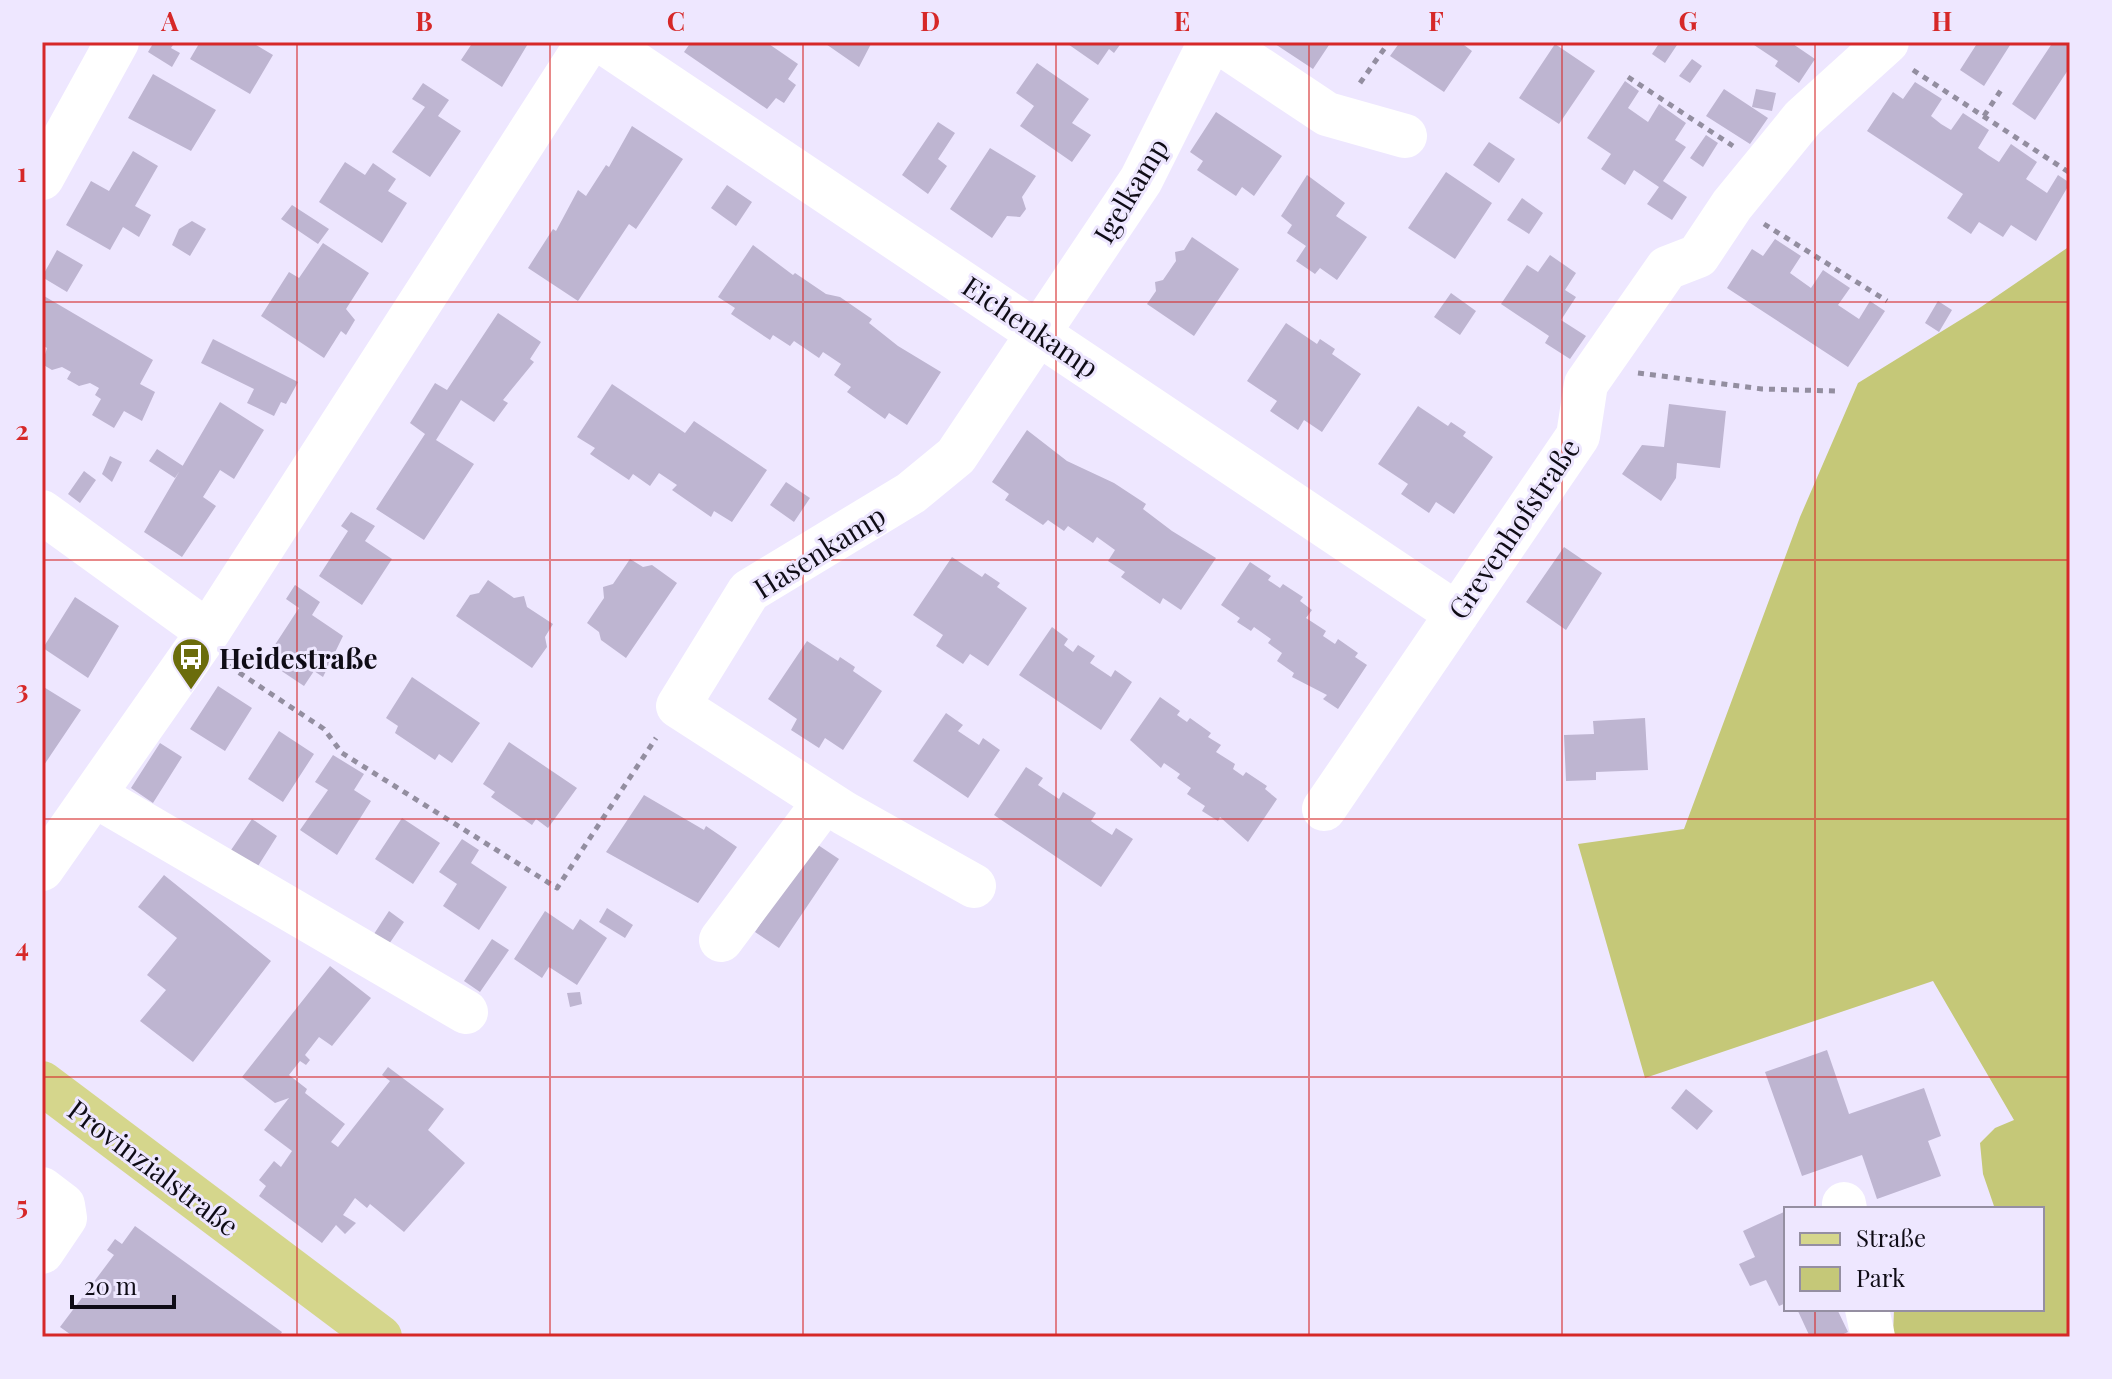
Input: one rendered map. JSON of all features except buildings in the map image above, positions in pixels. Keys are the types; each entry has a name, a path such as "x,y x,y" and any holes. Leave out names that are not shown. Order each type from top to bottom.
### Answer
{"main road":[{"name":"Provinzialstraße","path":"42,1083 380,1337"}],"street":[{"path":"42,178 57,118 117,42"},
{"path":"42,869 203,639 588,42"},
{"name":"Eichenkamp","path":"603,42 1039,331 1457,614"},
{"name":"Igelkamp","path":"1039,331 1141,180 1210,42"},
{"path":"1219,42 1327,114 1405,136"},
{"name":"Grevenhofstraße","path":"1324,809 1578,436 1586,384 1667,268 1698,256 1732,205 1803,118 1883,45"},
{"name":"Hasenkamp","path":"678,706 749,591 911,493 956,456 1039,331"},
{"path":"42,512 203,639"},
{"path":"678,706 834,807 974,886"},
{"path":"94,795 466,1012"},
{"path":"721,940 834,807"},
{"path":"42,1189 63,1205 65,1218 42,1252"},
{"path":"1867,1311 1873,1337"}],"path":[{"path":"1337,117 1389,42"},
{"path":"1883,45 2070,173"},
{"path":"1628,77 1764,166"},
{"path":"1984,116 2003,87"},
{"path":"1732,205 1887,301"},
{"path":"1597,368 1762,389 1836,391"},
{"path":"203,639 324,729 342,753 557,888 678,706"}],"green space":[{"path":"2070,246 2070,1337 1893,1337 1894,1311 2044,1311 2044,1207 1994,1207 1983,1174 1980,1143 1995,1128 2014,1120 1933,981 1645,1078 1578,844 1684,829 1800,517 1858,383 1978,309"}],"place":[{"name":"Heidestraße","path":"191,691"}]}
